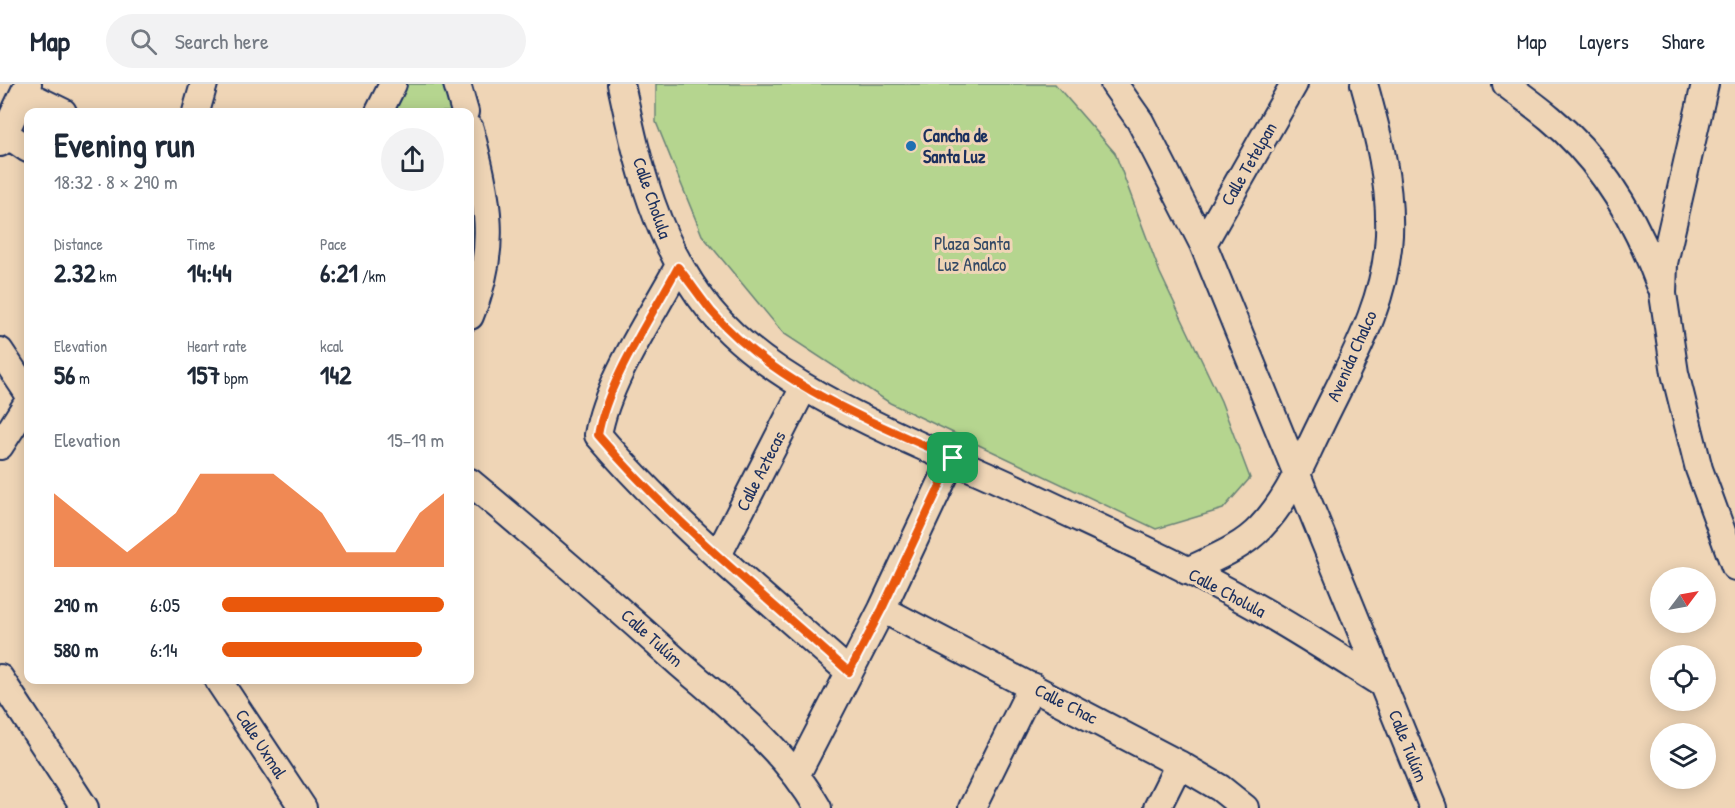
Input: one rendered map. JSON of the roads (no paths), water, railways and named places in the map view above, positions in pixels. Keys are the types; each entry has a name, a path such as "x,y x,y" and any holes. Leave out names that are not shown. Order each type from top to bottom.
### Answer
{"street":[{"path":"196,108 204,84"},
{"path":"381,108 393,84"},
{"path":"457,84 464,108"},
{"name":"Calle Cholula","path":"621,84 635,146 656,218 678,267 712,312 752,349 804,387 855,414 953,458 1250,603 1382,684"},
{"path":"1114,84 1140,121 1203,244 1382,684"},
{"name":"Calle Tetelpan","path":"1203,244 1294,84"},
{"name":"Avenida Chalco","path":"1187,571 1236,546 1260,529 1282,502 1297,477 1372,315 1389,237 1389,202 1384,162 1364,84"},
{"path":"1506,84 1551,119 1604,177 1626,209 1645,245 1663,294"},
{"path":"1705,84 1664,263 1663,294 1675,373 1699,470 1735,567"},
{"path":"24,147 2,135 26,88 57,108"},
{"path":"474,147 488,228 487,265 474,304"},
{"path":"678,267 613,390 602,414 598,435 642,483 718,555 849,672"},
{"path":"0,351 24,387"},
{"name":"Calle Aztecas","path":"718,555 804,387"},
{"path":"0,446 24,408"},
{"path":"797,774 882,609 953,458"},
{"name":"Calle Tulúm","path":"474,485 591,584 758,732 797,774 818,808"},
{"name":"Calle Chac","path":"882,609 1179,764 1220,788 1245,808"},
{"path":"0,678 85,808"},
{"name":"Calle Uxmal","path":"221,684 303,808"},
{"name":"Calle Tulúm","path":"1382,684 1433,808"},
{"path":"972,808 1032,686"},
{"path":"1157,808 1179,764"}],"place":[{"name":"Cancha de Santa Luz","path":"911,146"}],"park label":[{"name":"Plaza Santa Luz Analco","path":"972,254"}]}
